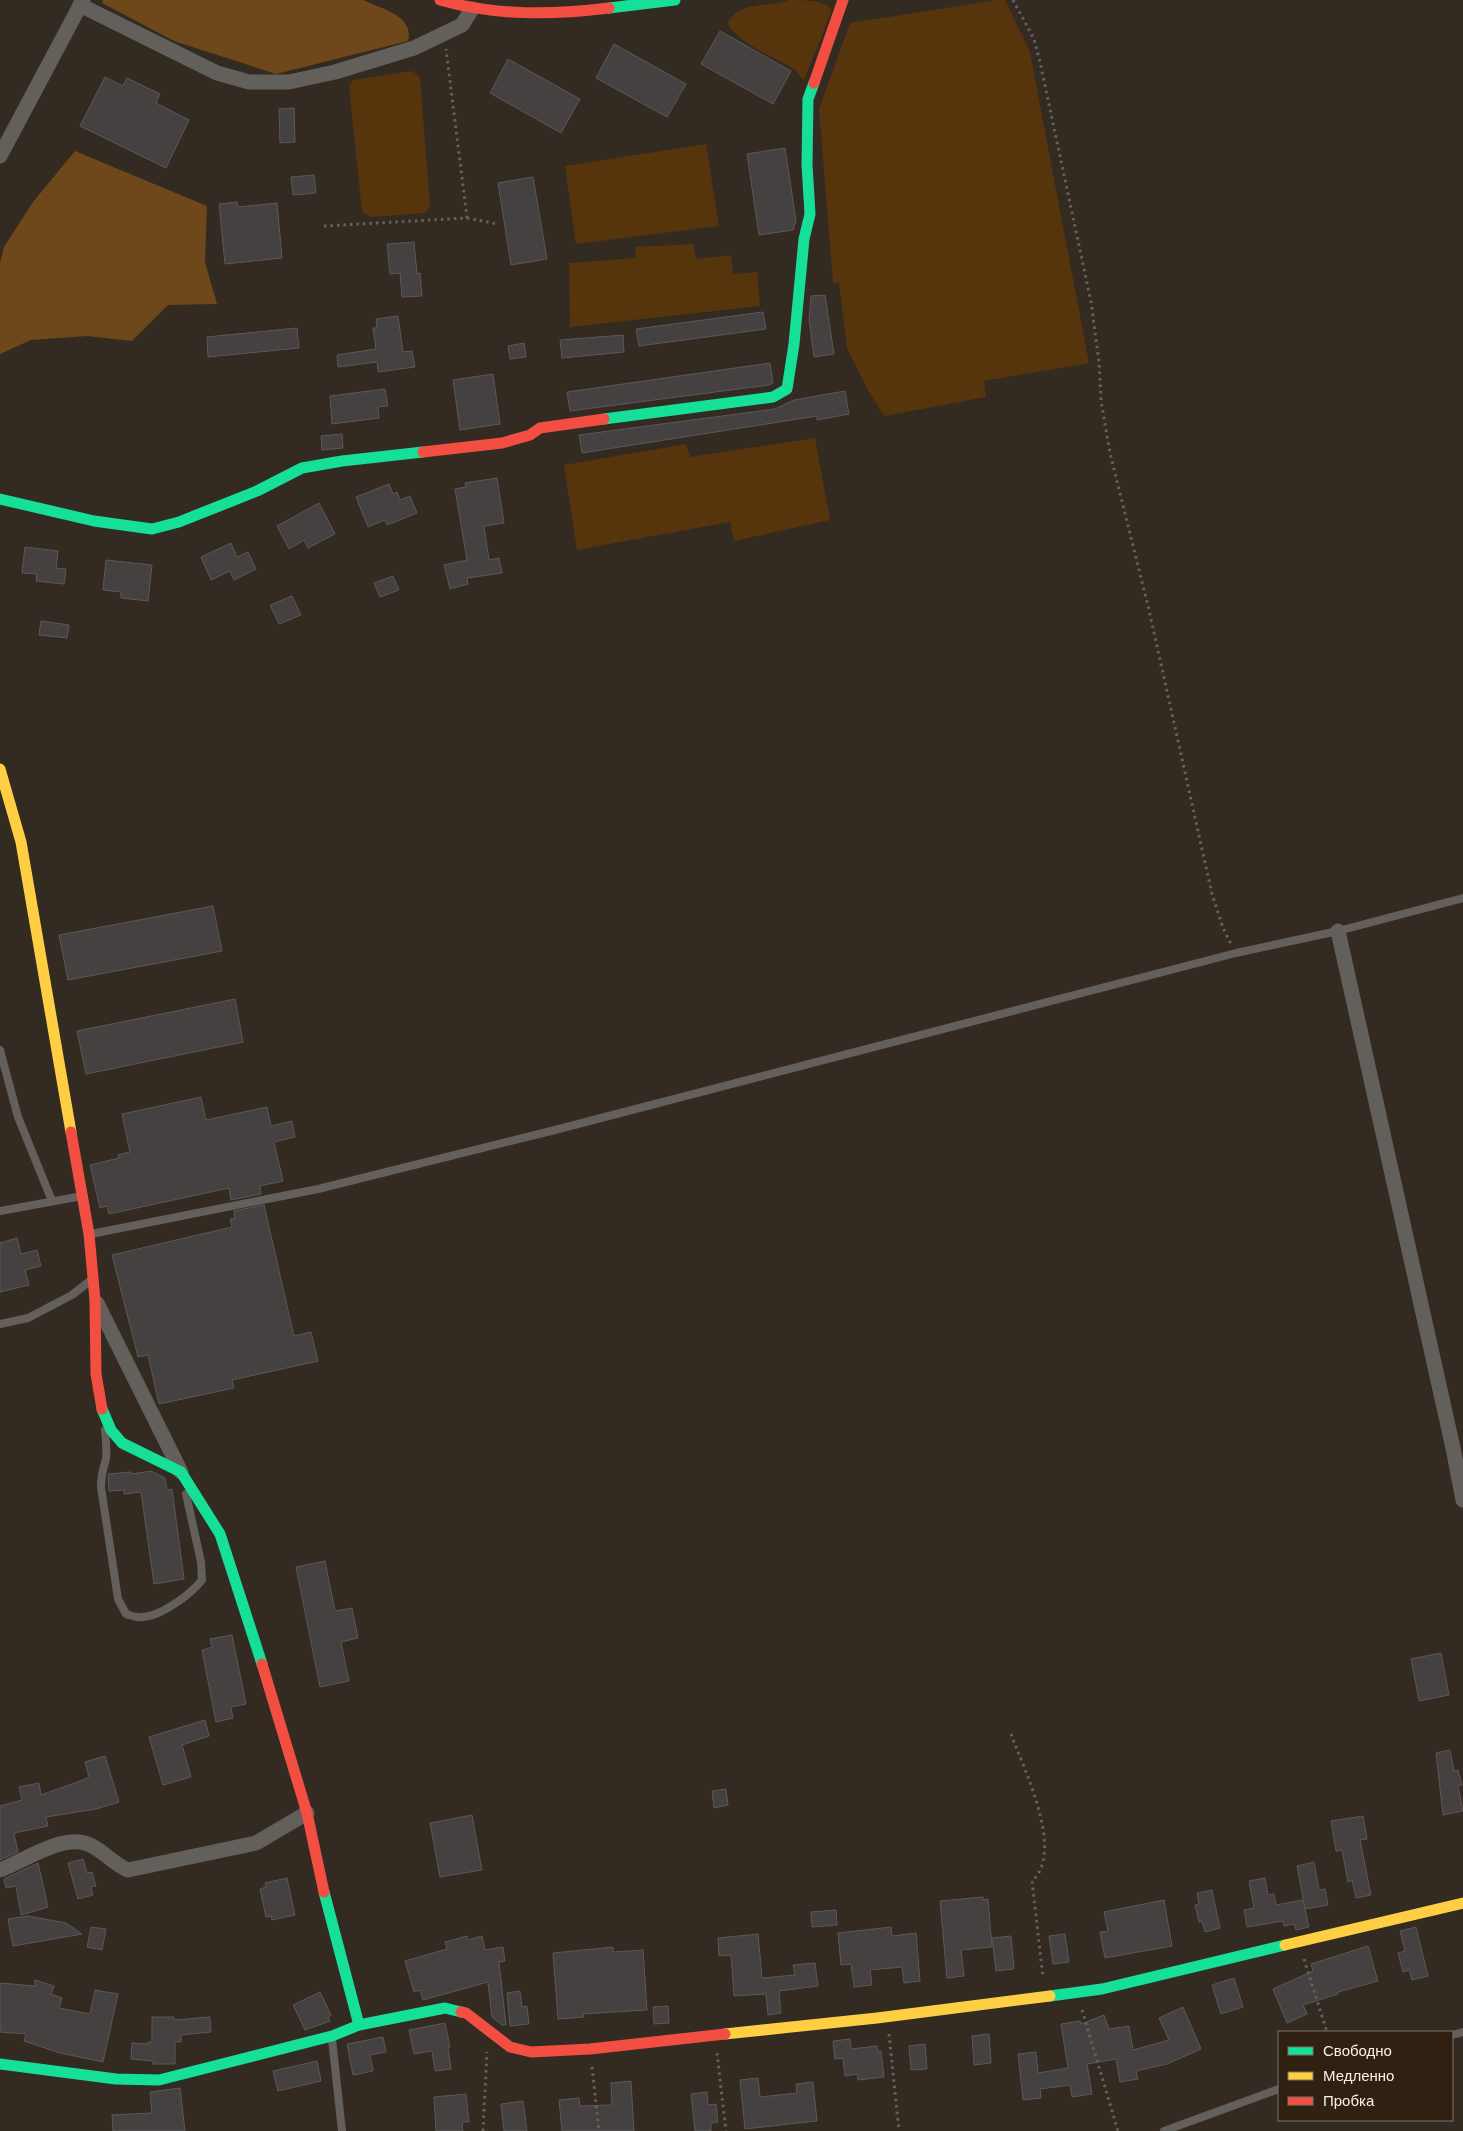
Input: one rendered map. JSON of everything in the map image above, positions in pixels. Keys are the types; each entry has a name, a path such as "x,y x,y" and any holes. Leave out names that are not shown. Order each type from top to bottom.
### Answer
{"street":[{"path":"440,0 472,9 551,14 675,0"},
{"path":"0,499 94,521 152,529 179,522 257,491 302,468 342,461 502,443 530,435 540,428 773,397 787,389 794,344 804,240 810,214 807,165 808,99 843,0"},
{"path":"0,156 82,3 217,73 249,82 289,82 336,72 414,48 462,26 472,9"},
{"path":"0,769 21,842 83,1196 94,1277 96,1374 102,1411 111,1430 122,1443 181,1472"},
{"path":"1338,930 1463,1500"},
{"path":"95,1300 181,1472 220,1534 278,1713 307,1812 317,1864 359,2025"},
{"path":"0,1870 31,1854 77,1842 96,1848 128,1870 256,1843 307,1812"},
{"path":"0,2064 116,2079 159,2080 332,2036 359,2025 445,2008 466,2013 510,2046 531,2052 590,2049 887,2016 1102,1989 1463,1903"}],"lane":[{"path":"89,1234 318,1189 551,1132 1236,953 1338,930 1463,898"},
{"path":"0,1050 18,1117 52,1201"},
{"path":"0,1210 83,1196"},
{"path":"0,1324 28,1318 72,1295 94,1277"},
{"path":"102,1411 106,1459 101,1471 101,1487 118,1599 126,1614 139,1617 152,1615 193,1591 202,1580 201,1562 181,1472"},
{"path":"332,2036 342,2131"},
{"path":"1164,2131 1278,2089"}],"path":[{"path":"1013,0 1034,39 1040,62 1091,302 1099,362 1101,401 1110,452 1149,610 1212,894 1223,928 1236,953"},
{"path":"444,34 467,218"},
{"path":"324,226 467,218 497,224"},
{"path":"1011,1734 1039,1811 1045,1839 1043,1862 1039,1874 1032,1881 1045,1996"},
{"path":"1299,1942 1327,2031"},
{"path":"1077,1992 1118,2131"},
{"path":"887,2016 899,2131"},
{"path":"483,2131 489,2030"},
{"path":"714,2035 726,2131"},
{"path":"590,2049 599,2131"}],"shaded area":[{"path":"103,0 363,0 387,10 401,19 409,32 408,41 276,74 174,41 102,3"},
{"path":"789,0 819,2 832,10 804,80 794,69 738,36 731,29 728,22 740,10 748,7"},
{"path":"1005,0 1030,52 1089,363 984,381 986,397 884,416 869,392 847,348 839,283 833,282 819,109 850,23"},
{"path":"412,71 420,77 430,206 425,213 371,217 362,211 349,87 353,80"},
{"path":"706,144 719,226 576,244 565,166"},
{"path":"75,151 207,206 205,262 217,304 168,305 132,341 87,336 31,340 0,354 0,263 4,247 33,202"},
{"path":"693,244 696,259 731,255 733,274 757,272 760,306 570,327 569,263 636,258 635,247"},
{"path":"815,438 830,520 734,541 730,522 577,550 564,465 686,444 690,457"}],"building":[{"path":"720,31 791,71 773,104 701,64"},
{"path":"614,44 686,84 667,117 596,78"},
{"path":"508,59 580,99 561,133 490,93"},
{"path":"105,77 123,86 127,78 160,94 156,103 189,120 166,168 80,126"},
{"path":"294,108 295,142 280,143 279,109"},
{"path":"785,148 796,221 793,230 759,235 747,154"},
{"path":"314,175 316,193 293,195 291,177"},
{"path":"533,177 547,259 511,265 498,183"},
{"path":"237,202 238,207 277,203 282,258 225,264 219,204"},
{"path":"414,242 417,274 420,273 422,296 402,297 400,273 390,274 387,244"},
{"path":"825,295 834,354 814,357 809,320 811,296"},
{"path":"763,312 766,329 639,346 636,329"},
{"path":"398,316 403,352 412,351 415,367 378,372 377,362 338,367 337,355 376,349 373,328 377,328 376,319"},
{"path":"297,328 299,348 208,357 207,337"},
{"path":"623,335 624,352 562,358 560,340"},
{"path":"524,343 526,357 510,359 508,346"},
{"path":"770,363 773,383 769,385 570,411 567,392"},
{"path":"493,374 500,424 460,430 453,380"},
{"path":"385,389 388,406 378,407 379,418 332,424 330,396"},
{"path":"845,391 849,414 817,420 817,416 582,453 579,435 775,409 794,400"},
{"path":"342,434 343,448 322,450 321,436"},
{"path":"497,478 504,523 484,526 489,560 499,558 502,573 467,578 468,584 450,589 444,565 467,560 455,489 466,487 465,483"},
{"path":"389,484 393,494 397,492 400,500 410,496 417,513 387,525 385,520 368,527 356,497"},
{"path":"319,503 335,534 308,548 304,540 289,549 277,526"},
{"path":"231,543 237,557 248,552 256,569 234,580 230,571 211,580 201,557"},
{"path":"25,547 58,551 56,568 66,569 64,584 36,581 37,574 22,573"},
{"path":"106,560 152,565 148,601 121,598 121,592 103,590"},
{"path":"393,576 399,590 380,597 374,583"},
{"path":"292,596 301,615 279,624 270,605"},
{"path":"41,621 69,625 67,638 39,635"},
{"path":"213,906 222,951 68,980 59,935"},
{"path":"235,999 243,1042 86,1074 77,1031"},
{"path":"201,1097 206,1120 267,1107 271,1126 292,1121 295,1137 274,1142 283,1181 260,1186 261,1194 231,1200 229,1188 109,1214 107,1206 100,1208 90,1165 119,1158 118,1155 130,1152 122,1114"},
{"path":"264,1205 294,1336 311,1332 318,1361 232,1380 234,1388 159,1404 148,1355 138,1357 112,1255 232,1227 230,1219 235,1218 234,1211"},
{"path":"17,1238 21,1254 37,1250 41,1266 25,1270 29,1285 0,1292 0,1243"},
{"path":"151,1471 165,1478 167,1490 172,1489 184,1579 154,1584 141,1492 124,1494 124,1490 109,1491 108,1474 131,1472 131,1474"},
{"path":"325,1561 335,1611 352,1608 358,1638 341,1642 349,1681 320,1687 296,1567"},
{"path":"232,1635 246,1704 231,1707 233,1718 216,1722 202,1650 212,1647 210,1639"},
{"path":"1441,1653 1449,1695 1419,1701 1411,1659"},
{"path":"205,1720 209,1736 182,1745 191,1777 163,1785 149,1737"},
{"path":"1450,1750 1454,1771 1458,1770 1462,1785 1458,1786 1463,1811 1443,1815 1436,1753"},
{"path":"105,1756 119,1802 96,1809 46,1817 48,1826 14,1833 18,1852 0,1860 0,1806 22,1800 19,1787 39,1783 41,1795 83,1780 89,1777 85,1762"},
{"path":"726,1789 728,1805 714,1808 712,1791"},
{"path":"472,1815 482,1870 440,1877 430,1823"},
{"path":"1363,1816 1367,1839 1360,1840 1371,1895 1356,1898 1352,1880 1348,1882 1342,1850 1336,1851 1331,1821"},
{"path":"83,1859 87,1873 92,1872 96,1886 91,1887 93,1895 78,1899 68,1863"},
{"path":"1314,1862 1319,1890 1325,1889 1328,1905 1305,1909 1297,1866"},
{"path":"38,1863 48,1907 21,1915 16,1886 6,1888 4,1879"},
{"path":"287,1878 295,1915 272,1920 271,1916 266,1917 260,1889 266,1887 265,1883"},
{"path":"1265,1878 1268,1895 1274,1894 1276,1905 1303,1900 1309,1927 1296,1930 1294,1924 1284,1926 1283,1921 1247,1927 1244,1910 1254,1908 1249,1881"},
{"path":"1212,1890 1220,1928 1205,1932 1202,1921 1199,1922 1195,1905 1199,1904 1197,1893"},
{"path":"983,1897 983,1900 988,1899 992,1947 961,1950 964,1976 947,1978 940,1901"},
{"path":"1164,1900 1172,1946 1105,1958 1100,1932 1108,1931 1104,1912"},
{"path":"836,1910 837,1925 812,1927 811,1912"},
{"path":"28,1916 66,1923 82,1934 13,1946 8,1919"},
{"path":"91,1927 106,1929 102,1950 87,1947"},
{"path":"891,1927 892,1936 916,1933 920,1981 904,1983 902,1967 870,1970 872,1985 854,1987 851,1964 841,1965 838,1933"},
{"path":"1416,1927 1428,1976 1412,1980 1409,1970 1403,1972 1398,1953 1405,1951 1400,1931"},
{"path":"758,1934 762,1978 795,1975 793,1965 815,1963 818,1986 779,1991 781,2013 768,2015 766,1994 734,1996 731,1955 719,1956 718,1938"},
{"path":"1065,1934 1069,1962 1053,1964 1049,1936"},
{"path":"467,1936 468,1940 482,1936 485,1950 503,1947 505,1961 499,1962 506,2025 502,2025 492,2017 488,1982 423,2000 420,1990 414,1992 405,1961 447,1949 445,1942"},
{"path":"1011,1936 1014,1969 996,1971 992,1938"},
{"path":"1368,1946 1378,1981 1338,1992 1338,1994 1303,2005 1307,2014 1287,2023 1273,1989 1313,1971 1311,1964"},
{"path":"613,1947 613,1952 643,1950 647,2010 583,2014 584,2017 558,2019 553,1953"},
{"path":"1234,1978 1243,2007 1221,2014 1212,1985"},
{"path":"35,1980 54,1986 51,1994 62,1998 59,2008 90,2014 95,1990 118,1994 103,2062 60,2053 24,2041 26,2034 0,2032 0,1983 35,1986"},
{"path":"520,1991 522,2007 527,2006 529,2024 510,2026 507,1993"},
{"path":"320,1992 331,2015 328,2017 330,2021 305,2030 293,2005"},
{"path":"668,2006 669,2023 654,2024 653,2007"},
{"path":"1183,2007 1201,2049 1167,2064 1136,2071 1138,2079 1120,2082 1116,2059 1087,2064 1092,2094 1072,2097 1070,2085 1040,2089 1041,2098 1023,2100 1018,2054 1036,2052 1038,2073 1068,2068 1061,2024 1080,2021 1081,2024 1104,2015 1109,2029 1129,2026 1133,2050 1169,2040 1159,2018"},
{"path":"152,2017 174,2017 174,2020 210,2017 211,2032 181,2035 181,2042 175,2042 175,2064 153,2064 153,2061 131,2059 132,2043 148,2044 148,2042 152,2042"},
{"path":"445,2023 450,2047 448,2047 451,2069 435,2071 432,2051 414,2054 409,2030"},
{"path":"989,2034 991,2063 974,2065 972,2036"},
{"path":"383,2037 386,2052 370,2055 373,2071 353,2075 347,2044"},
{"path":"850,2039 851,2049 877,2046 878,2052 881,2051 884,2077 858,2080 857,2074 845,2076 843,2058 835,2059 833,2041"},
{"path":"925,2044 927,2069 911,2070 909,2046"},
{"path":"317,2061 321,2081 278,2091 273,2071"},
{"path":"758,2078 760,2097 797,2093 796,2084 813,2082 817,2121 745,2129 740,2080"},
{"path":"631,2081 634,2131 562,2131 559,2100 579,2098 580,2106 612,2105 611,2083"},
{"path":"180,2088 185,2131 113,2131 112,2115 152,2113 150,2092"},
{"path":"707,2092 708,2105 716,2104 718,2122 711,2123 711,2131 695,2131 691,2094"},
{"path":"466,2094 469,2122 462,2122 463,2131 436,2131 434,2097"},
{"path":"523,2101 527,2131 504,2131 501,2104"}],"traffic: fast":[{"path":"609,8 675,0"},
{"path":"604,419 773,397 787,389 794,344 804,239 810,214 807,165 808,99 814,83"},
{"path":"0,499 94,521 152,529 179,522 257,491 302,468 342,461 423,452"},
{"path":"102,1409 111,1430 122,1443 181,1472 220,1534 262,1664"},
{"path":"324,1892 359,2025"},
{"path":"1050,1996 1102,1989 1285,1945"},
{"path":"0,2064 116,2079 159,2080 332,2036 359,2025 445,2008 461,2012"}],"traffic: slow":[{"path":"0,769 21,842 71,1132"},
{"path":"1285,1945 1463,1903"},
{"path":"725,2034 877,2018 1050,1996"}],"traffic: jam":[{"path":"440,0 482,9 524,13 609,8"},
{"path":"814,83 843,0"},
{"path":"423,452 502,443 530,435 540,428 604,419"},
{"path":"71,1132 89,1234 95,1300 96,1374 102,1409"},
{"path":"262,1664 307,1813 324,1892"},
{"path":"461,2012 466,2013 510,2047 531,2052 590,2049 725,2034"}]}
